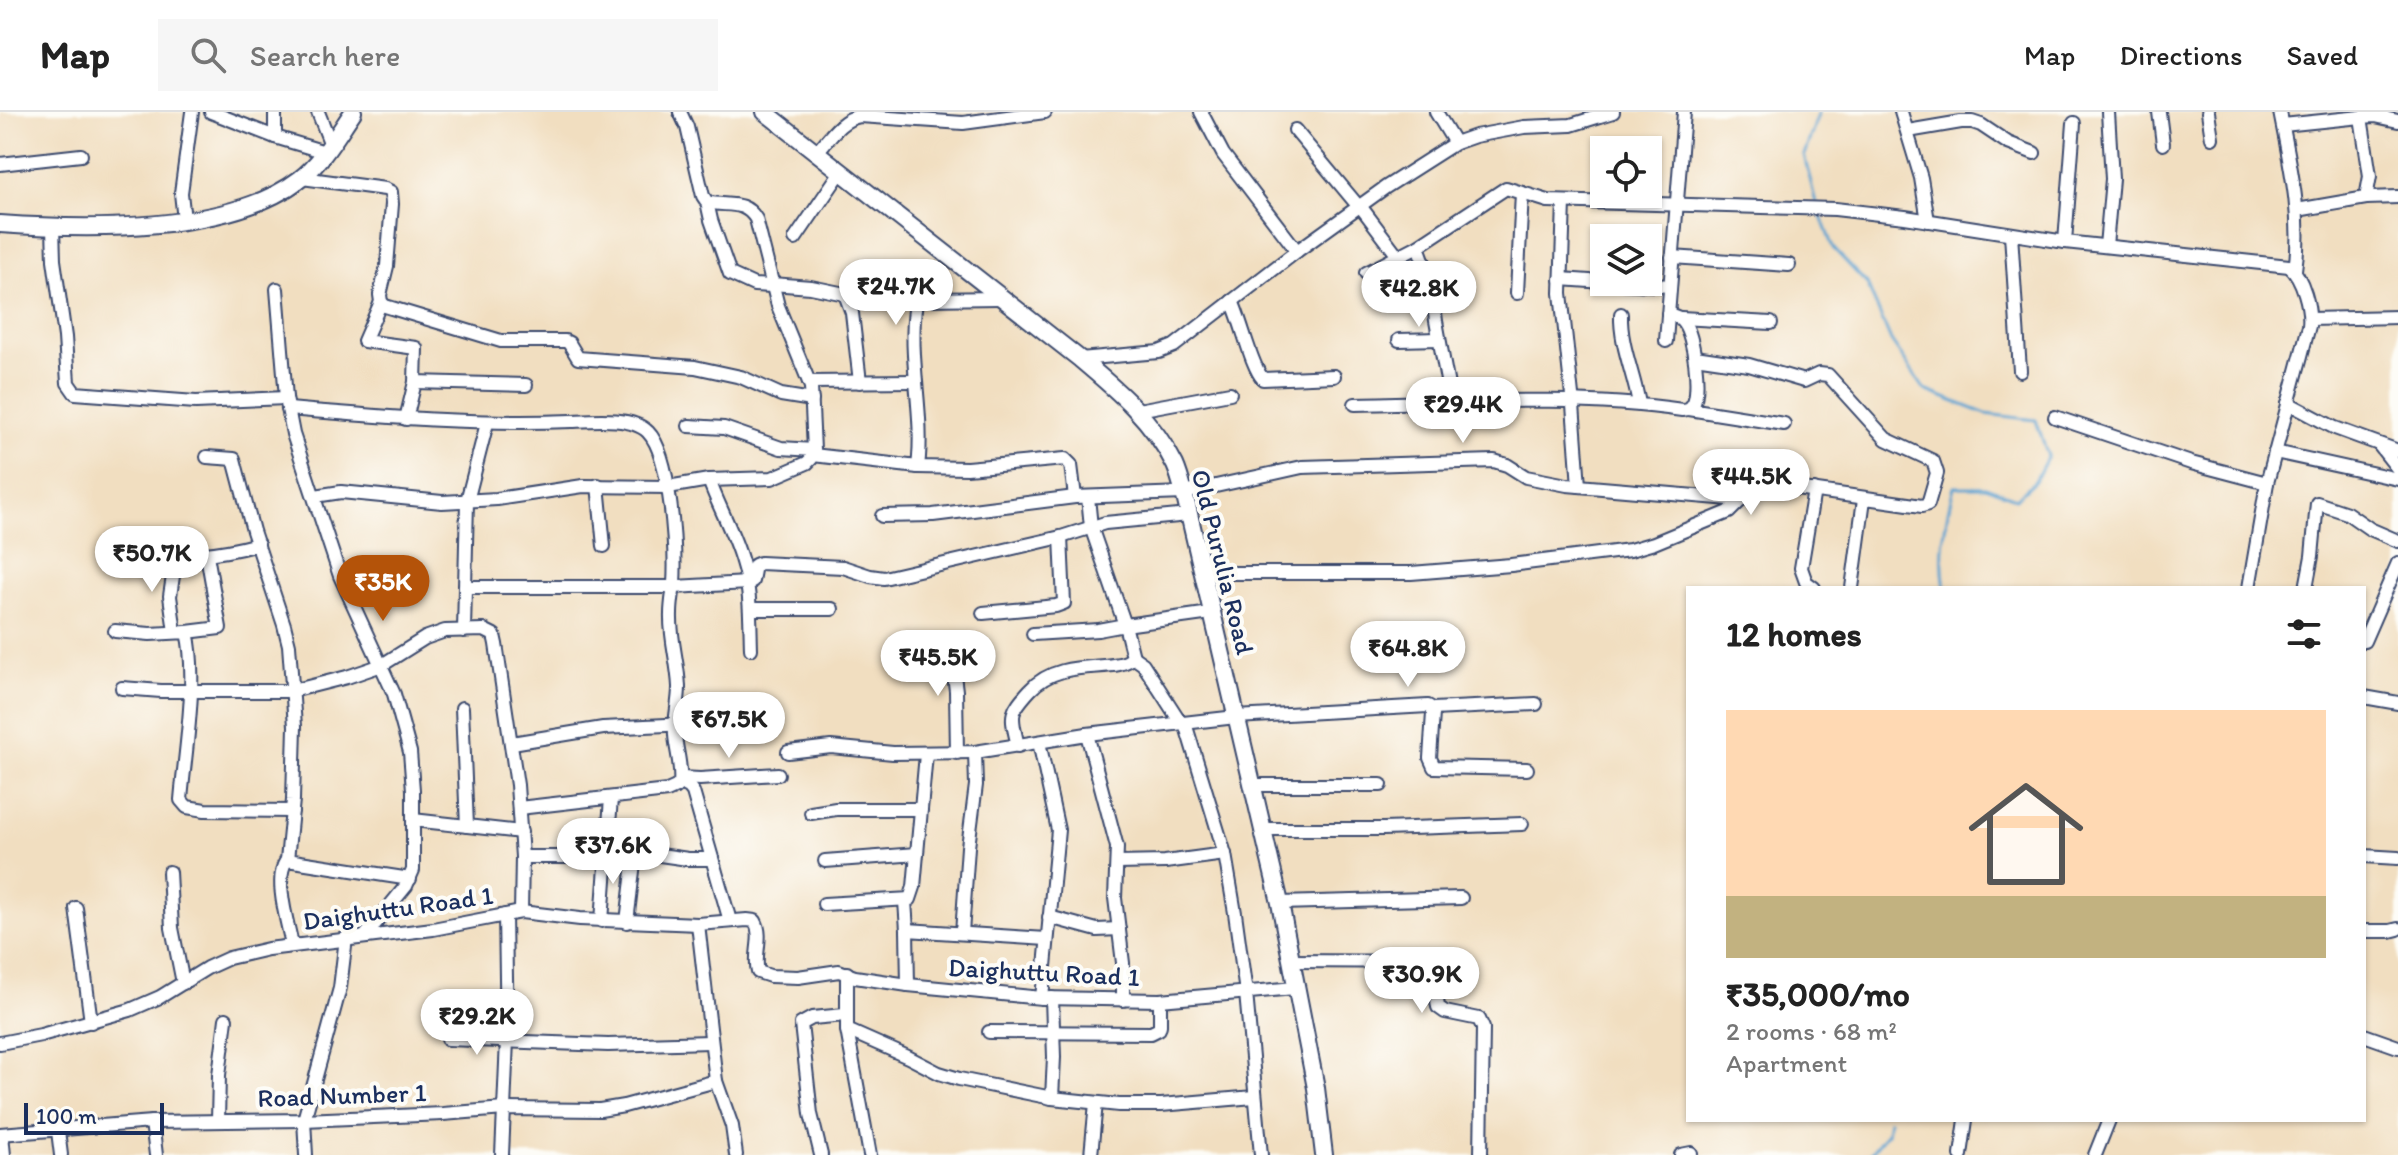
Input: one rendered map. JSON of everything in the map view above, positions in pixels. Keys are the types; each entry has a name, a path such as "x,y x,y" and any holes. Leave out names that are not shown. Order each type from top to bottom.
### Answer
{"main road":[{"path":"0,224 53,227 171,222 216,215 252,204 302,178 328,149 353,112"},
{"name":"Old Purulia Road","path":"765,112 1080,359 1138,410 1176,468 1280,903 1316,1088 1324,1155"}],"street":[{"path":"171,222 181,193 192,112"},
{"path":"211,112 275,137 328,149 318,112"},
{"path":"275,112 275,137"},
{"path":"680,112 687,127 703,196 730,274 754,285 811,287 845,294 919,299 1000,298"},
{"path":"1201,112 1223,154 1297,251"},
{"path":"1436,112 1455,143"},
{"path":"1080,359 1167,350 1386,187 1455,143 1524,127 1571,125 1613,112"},
{"path":"1666,341 1684,112"},
{"path":"1901,112 1921,178 1928,221"},
{"path":"2106,246 2112,179 2108,112"},
{"path":"2159,112 2163,144"},
{"path":"2208,112 2212,138"},
{"path":"816,153 843,123 860,116 963,123 1036,113"},
{"path":"2295,270 2297,210 2282,118 2324,122 2375,116 2398,121"},
{"path":"2361,117 2370,176 2366,198"},
{"path":"1908,131 1972,122 2008,143 2034,153"},
{"path":"2065,242 2074,123"},
{"path":"1295,130 1398,256"},
{"path":"0,164 81,155"},
{"path":"795,239 840,173"},
{"path":"302,178 391,192 393,197 381,302 364,341 416,348 415,382 406,419"},
{"path":"1366,273 1418,246 1501,189 1511,188 1548,201 1835,209 2065,242 2289,266 2299,277 2310,319 2267,483 2249,586"},
{"path":"1517,293 1522,193"},
{"path":"2297,210 2366,198 2398,197"},
{"path":"315,496 341,492 421,501 467,501 598,485 668,487 704,481 780,476 807,463 814,452 809,382 778,306 756,219 752,212 738,204 707,202"},
{"path":"1564,202 1561,279 1579,486"},
{"path":"53,227 68,383 75,393 196,402 287,403 406,419 487,423 595,420 639,425 648,431 662,455 668,487 674,587 671,612 679,686 675,738 680,780 676,787 667,791 519,808"},
{"path":"2011,234 2020,371"},
{"path":"1418,246 1431,282 1451,402"},
{"path":"1672,257 1789,265"},
{"path":"1561,279 1590,281"},
{"path":"1662,286 1670,286"},
{"path":"277,289 287,403 293,434 340,576 394,694 410,752 413,870 410,879 366,935"},
{"path":"845,294 852,313 860,382"},
{"path":"918,467 921,435 913,343 915,307 919,299"},
{"path":"1232,301 1244,327 1255,366 1263,379 1334,376"},
{"path":"381,302 398,311 501,341 565,341 578,358 662,363 725,373 781,395 812,400"},
{"path":"1621,314 1620,330 1639,404"},
{"path":"1668,314 1681,318 1771,323"},
{"path":"2310,319 2398,317"},
{"path":"1681,318 1687,327 1695,357 1695,396 1689,409"},
{"path":"1399,340 1439,339"},
{"path":"1202,573 1411,573 1511,565 1630,550 1729,512 1750,491 1768,484 1864,499 1922,506 1928,504 1937,473 1933,461 1886,439 1824,373 1804,381 1749,365 1695,357"},
{"path":"809,382 915,381"},
{"path":"415,382 526,385"},
{"path":"1138,410 1230,393"},
{"path":"2288,403 2335,428 2398,451"},
{"path":"1355,404 1639,404 1784,424"},
{"path":"2055,417 2191,463 2267,483"},
{"path":"464,631 467,501 487,423"},
{"path":"689,426 724,428 781,448 918,467 967,468 1065,459 1071,465 1082,497 1133,657 1143,664 1181,723 1185,723"},
{"path":"2378,444 2398,469"},
{"path":"2275,452 2398,479"},
{"path":"207,457 234,459 289,645 295,726 292,811 287,860 283,865 282,899 292,945"},
{"path":"882,516 933,515 1082,497 1184,493 1302,467 1494,461 1526,477 1579,486 1742,500"},
{"path":"704,481 735,541 748,583 751,649"},
{"path":"598,485 604,546"},
{"path":"1811,586 1801,568 1814,490"},
{"path":"1852,586 1864,499"},
{"path":"2306,586 2317,503 2347,513 2375,532 2397,538"},
{"path":"465,587 674,587 748,583 754,576 755,565 760,563 843,567 870,576 898,577 1123,520 1189,515"},
{"path":"983,613 1064,603 1061,537"},
{"path":"140,553 207,555 258,544"},
{"path":"115,631 150,634 220,628 207,555"},
{"path":"176,556 170,596 181,632 191,648 181,800 187,807 205,810 292,811"},
{"path":"2366,636 2398,563"},
{"path":"750,609 832,609"},
{"path":"1033,634 1098,630 1211,613"},
{"path":"122,688 292,691 382,665 433,634 484,630 494,635 519,808 521,912"},
{"path":"950,641 956,691 957,753"},
{"path":"1018,746 1012,711 1037,682 1063,669 1125,663 1133,657"},
{"path":"2366,697 2398,703"},
{"path":"788,752 831,747 893,753 975,752 1087,734 1236,717 1428,706 1433,709 1536,704"},
{"path":"462,708 467,826"},
{"path":"1433,709 1430,758 1434,767 1527,769"},
{"path":"512,743 603,728 751,721"},
{"path":"1185,723 1225,854 1246,993 1261,1155"},
{"path":"1087,734 1114,829 1117,863 1115,898 1123,956 1123,1000"},
{"path":"1039,742 1058,830 1047,939 1047,998 1053,1033 1052,1098"},
{"path":"962,933 976,785 975,752"},
{"path":"824,904 905,901 913,894 926,754"},
{"path":"680,780 778,774"},
{"path":"680,780 693,792 730,921"},
{"path":"1252,785 1381,785"},
{"path":"602,921 611,798"},
{"path":"811,813 836,809 921,809"},
{"path":"413,820 521,832"},
{"path":"1263,829 1522,824"},
{"path":"627,922 635,854"},
{"path":"825,861 917,854"},
{"path":"1117,863 1165,862 1225,854"},
{"path":"660,855 712,859"},
{"path":"2366,856 2398,858"},
{"path":"522,857 608,857"},
{"path":"287,860 410,879"},
{"path":"169,872 172,928 183,983"},
{"path":"1280,903 1461,898"},
{"path":"905,901 908,985"},
{"path":"76,908 91,1022"},
{"name":"Daighuttu Road 1","path":"0,1043 130,1010 160,997 229,958 292,945 433,929 521,912 627,922 698,924 755,921 758,926 756,965 763,975 798,977 830,971 908,985 1047,998 1123,1000 1160,1000 1295,988"},
{"path":"502,1155 507,1040 505,915"},
{"path":"1049,917 1097,930 1119,929"},
{"path":"698,924 716,1081 732,1126 736,1155"},
{"path":"2366,931 2398,929"},
{"path":"907,930 1047,939"},
{"path":"306,1155 304,1120 340,988 346,938"},
{"path":"1291,961 1441,964 1444,974 1436,998 1438,1007 1445,1012 1479,1019 1482,1023 1481,1155"},
{"path":"847,973 845,1015 870,1155"},
{"path":"989,1032 1112,1034 1156,1031 1160,1025 1160,1000"},
{"path":"821,1155 811,1114 801,1024 812,1018 845,1015"},
{"path":"218,1121 219,1075 226,1019"},
{"path":"847,1030 939,1073 1052,1098 1161,1105 1254,1097"},
{"path":"2366,1036 2398,1047"},
{"path":"448,1039 608,1045 710,1042"},
{"name":"Road Number 1","path":"1,1134 152,1122 304,1120 504,1109 600,1110 716,1081"},
{"path":"1091,1155 1096,1103"},
{"path":"152,1122 156,1155"},
{"path":"1961,1155 1966,1122"},
{"path":"2095,1155 2108,1122"},
{"path":"58,1131 61,1155"},
{"path":"1,1134 4,1155"},
{"path":"861,1155 866,1141"}],"waterway":[{"path":"1816,203 1804,155 1819,112"},
{"path":"1820,214 1833,248 1867,284 1891,341 1925,390 1986,414 2036,420 2048,456 2035,481 2016,498 1985,487 1954,487 1944,537 1945,586"},
{"path":"1869,1155 1887,1133 1889,1122"}]}
